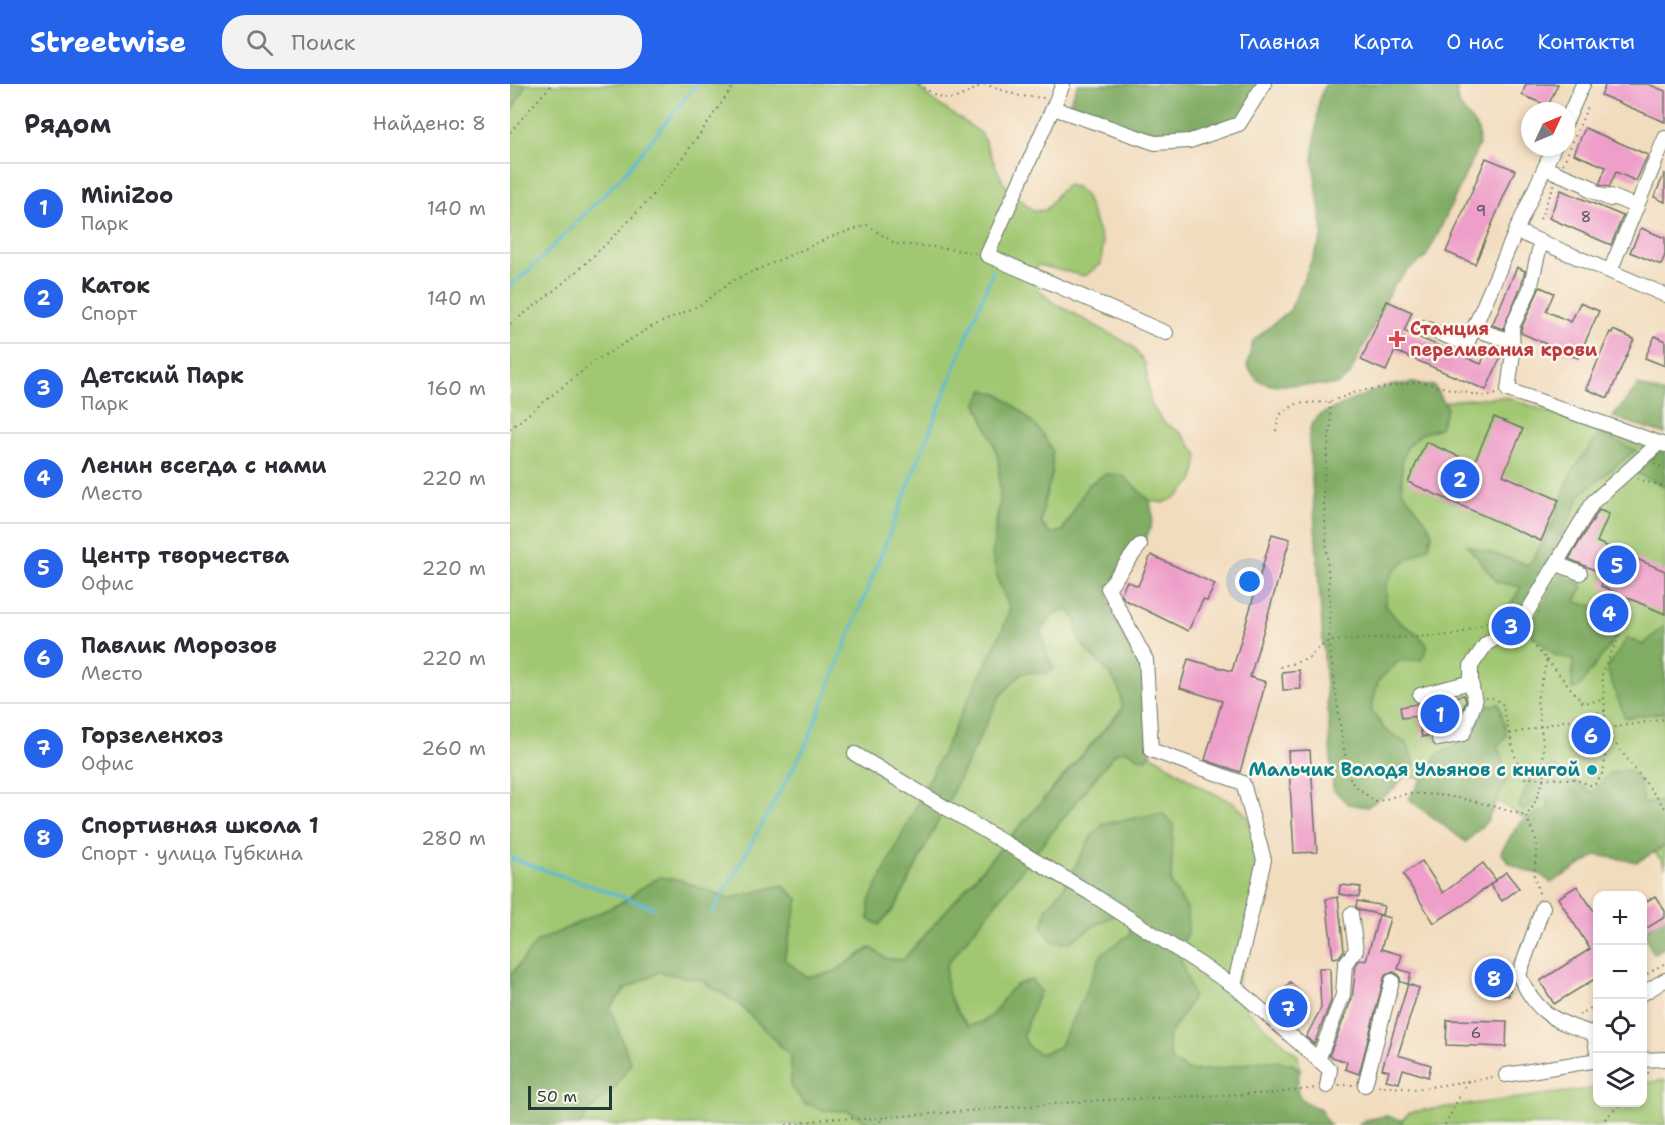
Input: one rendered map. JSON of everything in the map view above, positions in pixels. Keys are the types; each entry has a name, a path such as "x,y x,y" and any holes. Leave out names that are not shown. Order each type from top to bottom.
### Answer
{"street":[{"path":"1063,84 987,255 1166,333"},
{"path":"1055,103 1155,143 1190,141 1239,124 1264,84"},
{"path":"1575,102 1583,84"},
{"path":"1610,271 1665,140"},
{"path":"1423,327 1467,344 1550,156"},
{"path":"1545,168 1591,187 1590,190 1610,199 1611,196 1636,207"},
{"path":"1516,231 1665,295"},
{"path":"1541,241 1530,289 1512,327 1513,353 1508,390 1662,444"},
{"path":"1474,329 1512,341"},
{"path":"1439,739 1463,734 1475,702 1471,666 1486,644 1510,630 1523,619 1593,502 1662,444"},
{"path":"1140,545 1108,588 1146,660 1151,750 1243,783 1264,860 1234,986"},
{"path":"1557,564 1580,573"},
{"path":"1420,695 1471,682"},
{"path":"855,754 1090,893 1234,986 1330,1070 1327,1086"},
{"path":"1543,907 1519,975 1528,995 1542,1011 1564,1024 1593,1029"},
{"path":"1318,1060 1343,995 1345,964 1356,950 1351,914"},
{"path":"1647,991 1665,980"},
{"path":"1365,1085 1392,981"},
{"path":"1647,1064 1665,1059"},
{"path":"1506,1075 1593,1060"}],"path":[{"path":"510,132 552,84"},
{"path":"510,324 530,310 596,252 650,198 735,84"},
{"path":"918,84 937,97 955,100 984,84 1020,96 1055,103"},
{"path":"1540,219 1589,104"},
{"path":"510,429 595,361 651,327 702,304 732,282 831,237 867,225 896,244 936,247 987,255"},
{"path":"1276,431 1279,415 1298,403 1329,402 1359,391 1420,382 1486,397 1508,390"},
{"path":"1329,402 1331,423 1323,487 1330,602 1329,641 1342,739 1351,782 1375,802 1404,794 1440,795 1502,808 1526,816 1537,842 1534,876 1543,907"},
{"path":"1637,479 1665,487"},
{"path":"1475,702 1490,697 1502,703 1516,760 1525,778 1574,779 1593,786 1600,780 1604,770 1605,711 1602,672 1624,627 1606,594"},
{"path":"1280,667 1308,659 1329,641 1456,635 1494,620 1504,623 1510,630 1532,643 1583,703 1604,700"},
{"path":"1526,816 1534,805 1544,778 1537,700 1547,660"},
{"path":"1510,734 1605,711"},
{"path":"1604,729 1665,719"},
{"path":"1604,729 1665,808"},
{"path":"1647,974 1665,963"},
{"path":"1564,1024 1593,1007"},
{"path":"786,1125 833,1118 887,1117 1102,1100 1276,1093 1327,1086 1365,1085 1417,1089 1506,1075"},
{"path":"1445,1125 1468,1080"},
{"path":"1605,1125 1605,1119 1617,1107"},
{"path":"875,1125 887,1117"}],"green space":[{"path":"510,84 525,84 523,92 510,112"},
{"path":"525,84 916,84 932,100 981,133 1004,184 1033,211 1046,210 1067,185 1076,187 1086,197 1103,244 1101,264 1085,276 1038,265 1030,277 1037,288 1052,302 1131,345 1145,363 1151,405 1164,423 1181,433 1198,455 1194,479 1180,495 1164,503 1150,501 1136,489 1088,485 1062,531 1051,534 1041,523 1052,474 999,395 984,391 977,404 999,462 1000,502 995,526 999,583 1010,608 1003,629 870,902 889,915 897,904 1000,696 1022,673 1047,674 1054,669 1047,655 1040,630 1054,615 1067,609 1074,617 1081,642 1114,679 1121,697 1122,709 903,960 887,959 870,948 834,972 806,977 784,959 798,899 782,885 729,899 680,880 639,889 627,900 537,942 510,976 510,112"},
{"path":"1078,84 1263,84 1246,114 1201,138 1106,125 1075,110 1070,102"},
{"path":"1325,84 1459,84 1457,98 1478,131 1479,145 1425,258 1408,270 1393,286 1349,376 1336,385 1270,385 1257,380 1247,366 1253,341 1290,310 1323,235 1313,161 1319,101"},
{"path":"1413,383 1434,386 1447,408 1440,428 1421,434 1407,447 1402,463 1402,490 1428,524 1432,534 1429,546 1396,568 1386,584 1386,606 1399,622 1417,633 1428,646 1421,660 1399,661 1378,681 1371,710 1385,730 1407,744 1415,764 1393,790 1367,807 1348,804 1333,789 1309,437 1311,425 1319,415 1373,391 1392,385"},
{"path":"1638,385 1665,394 1665,434 1613,417"},
{"path":"984,390 999,394 1022,412 1042,433 1052,451 1052,474 1041,523 1050,534 1063,531 1088,485 1105,474 1122,475 1150,501 1153,517 1150,530 1144,541 1107,587 1110,608 1121,633 1139,659 1143,674 1151,754 1147,759 1140,758 1126,750 1115,753 947,964 946,982 953,1004 968,1026 979,1023 993,1014 1010,990 1018,984 1032,980 1040,991 1023,1035 1029,1048 1041,1054 1059,1047 1102,954 1130,934 1131,919 1117,914 1092,927 1069,943 1053,942 1042,927 1047,908 1062,890 1093,834 1104,824 1162,813 1173,824 1171,884 1187,909 1188,933 1178,951 1193,997 1168,1038 1171,1060 1191,1071 1204,1071 1262,1061 1289,1064 1300,1070 1297,1085 1299,1096 1307,1103 1321,1109 1327,1122 1331,1125 872,1125 849,1111 823,1110 804,1103 791,1087 791,1056 739,1004 701,980 659,972 625,989 610,1008 631,1064 615,1087 586,1115 580,1125 510,1125 510,976 537,942 627,900 639,889 660,877 680,880 729,899 782,885 798,899 784,959 806,977 834,972 871,948 887,959 903,960 1122,710 1121,698 1114,679 1081,642 1074,617 1067,609 1054,615 1040,630 1047,655 1054,669 1047,674 1022,673 1000,696 897,904 879,925 869,919 869,902 1003,629 1010,608 999,583 992,555 1000,502 999,462 977,403"},
{"path":"1510,398 1665,455 1665,868 1662,860 1640,839 1549,834 1473,785 1450,779 1387,776 1369,767 1356,509 1426,407 1456,400"},
{"path":"1599,434 1636,450 1582,493 1529,602 1512,615 1506,612 1521,587 1497,582 1467,545 1529,565 1551,528 1571,473"},
{"path":"1661,450 1665,452 1665,486 1636,473"},
{"path":"1560,574 1583,586 1575,602 1610,609 1603,625 1619,633 1580,686 1572,690 1573,660 1555,655 1528,631"},
{"path":"1665,625 1665,712 1625,718 1607,669 1627,638 1643,645"},
{"path":"1499,704 1507,735 1497,747 1508,777 1487,821 1466,842 1409,799 1437,755 1471,737 1485,706"},
{"path":"1126,750 1140,758 1151,754 1201,787 1234,803 1248,817 1266,861 1265,899 1237,982 1239,999 1248,1011 1298,1056 1300,1070 1292,1063 1189,1071 1171,1060 1168,1038 1192,997 1178,951 1187,909 1171,884 1173,824 1162,813 1104,824 1093,834 1062,890 1047,908 1069,942 1117,914 1132,918 1130,934 1075,1016 1059,1047 1041,1054 1029,1048 1023,1035 1029,1016 1003,999 997,1010 979,1023 967,1026 957,1012 946,982 947,964 1115,753"},
{"path":"1553,765 1592,793 1610,773 1628,770 1640,781 1643,804 1665,799 1665,846 1637,862 1597,855 1551,883 1540,874 1526,871 1508,862 1501,852 1519,823 1547,809 1549,799 1533,803 1524,810 1518,808 1532,773"},
{"path":"1665,914 1665,947 1653,954 1647,939 1647,929"},
{"path":"659,972 701,980 739,1004 791,1056 791,1087 823,1110 849,1111 872,1125 580,1125 586,1115 615,1087 619,1033 610,1008 625,989"},
{"path":"1665,1080 1665,1125 1402,1125 1402,1120 1410,1112 1593,1089 1593,1107 1647,1107 1647,1082"},
{"path":"1386,1116 1402,1120 1402,1125 1359,1125 1365,1120"}],"building":[{"path":"1526,84 1558,84 1550,102 1539,102 1522,95"},
{"path":"1606,84 1648,84 1665,91 1665,122 1601,95"},
{"path":"1585,128 1648,155 1636,181 1616,172 1609,187 1599,185 1606,167 1575,154"},
{"path":"1486,158 1515,170 1475,264 1446,252"},
{"path":"1665,173 1665,202 1654,197"},
{"path":"1561,190 1623,216 1611,245 1549,218"},
{"path":"1641,228 1665,238 1665,255 1661,265 1630,252"},
{"path":"1517,267 1525,271 1503,329 1492,325"},
{"path":"1540,287 1554,293 1546,311 1571,322 1580,303 1599,311 1578,358 1521,333"},
{"name":"Станция переливания крови","path":"1387,301 1412,312 1404,331 1481,364 1488,348 1502,354 1486,390 1395,351 1386,371 1361,360"},
{"path":"1613,330 1634,339 1608,398 1586,389 1610,332 1612,333"},
{"path":"1655,336 1665,341 1665,366 1645,358"},
{"path":"1494,417 1523,429 1503,475 1559,500 1541,541 1408,482 1426,442 1474,463"},
{"path":"1599,510 1609,514 1597,542 1665,571 1665,614 1601,586 1606,575 1569,559"},
{"path":"1272,534 1290,539 1250,677 1266,682 1240,772 1205,760 1222,701 1180,688 1188,659 1232,671"},
{"path":"1151,555 1215,584 1207,601 1203,600 1188,631 1125,600 1121,594 1127,581 1138,586"},
{"path":"1299,670 1301,689 1283,690 1282,672"},
{"path":"1464,695 1466,701 1455,723 1456,726 1437,730 1431,735 1422,737 1418,716 1402,718 1400,707"},
{"path":"1310,750 1317,852 1294,853 1288,751"},
{"path":"1422,861 1443,893 1483,863 1496,880 1434,923 1403,874"},
{"path":"1506,872 1519,888 1502,901 1490,885"},
{"path":"1340,885 1361,887 1359,897 1339,894"},
{"path":"1577,886 1593,910 1593,980 1554,1004 1540,981 1590,949 1558,898"},
{"path":"1655,896 1665,911 1665,917 1647,928 1647,901"},
{"path":"1338,897 1344,950 1339,957 1333,958 1326,899"},
{"path":"1357,901 1384,906 1382,915 1359,910 1356,907"},
{"path":"1379,915 1390,918 1381,949 1402,955 1398,969 1411,973 1408,984 1401,982 1399,975 1394,972 1386,974 1359,1074 1345,1069 1347,1062 1329,1056 1352,998 1356,964 1360,960 1366,961"},
{"path":"1486,959 1498,961 1496,977 1511,979 1509,996 1482,993"},
{"path":"1319,968 1330,968 1331,1001 1314,1044 1306,1037 1321,1008"},
{"path":"1290,982 1304,994 1286,1015 1272,1003"},
{"path":"1408,984 1419,988 1398,1055 1431,1065 1428,1077 1403,1069 1399,1083 1386,1080 1389,1071 1382,1069"},
{"path":"1447,1020 1507,1021 1506,1047 1446,1045"}],"waterway":[{"path":"510,286 532,268 623,175 697,84"},
{"path":"712,914 806,745 993,271"},
{"path":"510,858 655,908"}],"place":[{"name":"Станция переливания крови","path":"1397,339"},
{"name":"Каток","path":"1460,479"},
{"name":"Центр творчества","path":"1617,565"},
{"name":"Ленин всегда с нами","path":"1609,613"},
{"name":"Детский Парк","path":"1511,626"},
{"name":"MiniZoo","path":"1440,714"},
{"name":"Павлик Морозов","path":"1591,735"},
{"name":"Мальчик Володя Ульянов с книгой","path":"1592,770"},
{"name":"Спортивная школа 1","path":"1494,978"},
{"name":"Горзеленхоз","path":"1288,1008"}]}
